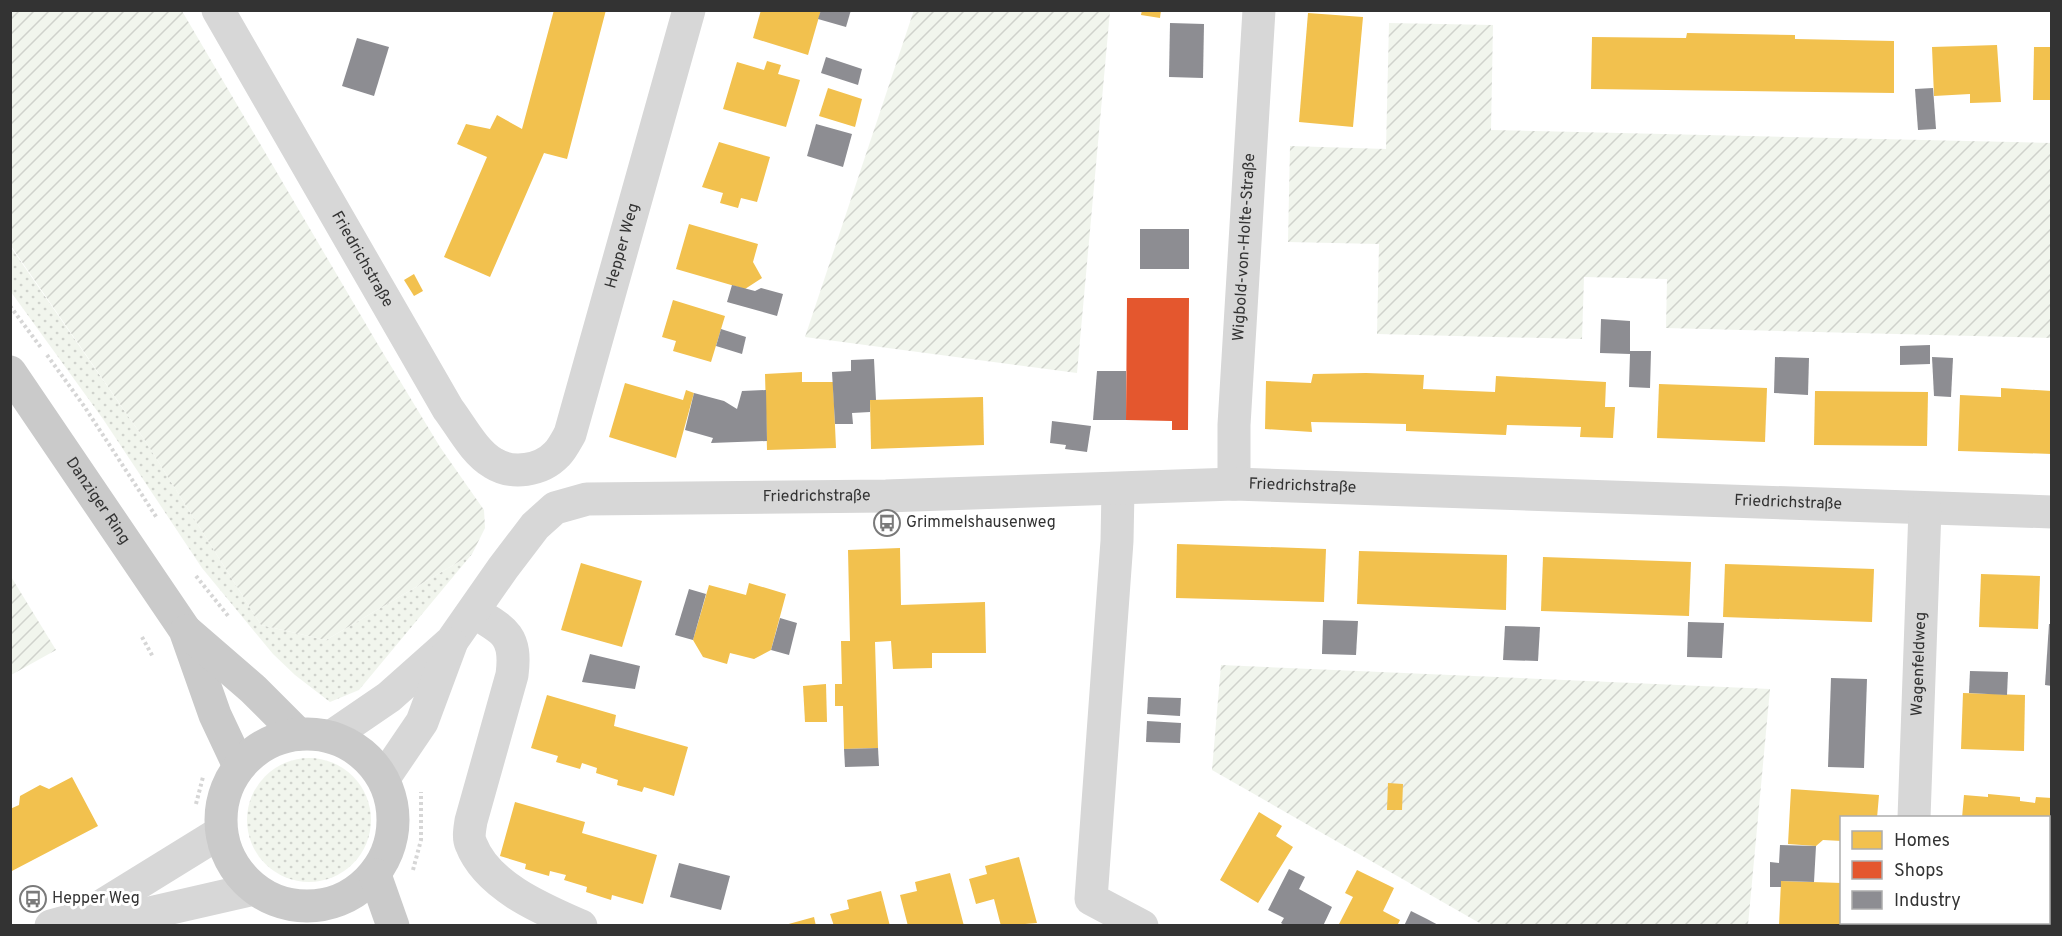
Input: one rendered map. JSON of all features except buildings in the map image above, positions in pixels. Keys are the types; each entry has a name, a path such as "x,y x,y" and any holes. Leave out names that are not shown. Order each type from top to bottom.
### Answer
{"main road":[{"name":"Danziger Ring","path":"10,372 185,630 215,715 239,766"},
{"name":"Danziger Ring","path":"185,630 253,689 298,734"},
{"path":"298,734 332,736 362,752 384,778 394,811 391,844 375,875 325,916 284,904 255,889 232,864 221,832 223,797 239,766 266,743 298,734"},
{"path":"375,875 393,926"}],"street":[{"name":"Friedrichstraße","path":"218,10 448,409 480,452 492,463 511,470 536,468"},
{"name":"Hepper Weg","path":"536,468 557,454 570,435 689,10"},
{"name":"Wigbold-von-Holte-Straße","path":"1234,484 1234,425 1259,10"},
{"name":"Friedrichstraße","path":"473,612 535,526 555,508 587,499 886,496 1118,490 1234,484 2052,512"},
{"path":"1118,490 1117,541 1090,912 1142,926"},
{"name":"Wagenfeldweg","path":"1914,816 1925,509"},
{"path":"332,736 389,697 452,641 473,612 500,627 512,642 515,654 513,675 471,820 470,842 488,873 526,898 581,926"},
{"path":"384,778 422,722 452,641"},
{"path":"84,917 221,832"},
{"path":"51,926 84,917 132,917 255,889"}],"path":[{"path":"10,306 84,406 158,520"},
{"path":"189,567 232,620"},
{"path":"411,879 421,840 421,785"}],"shaded area":[{"path":"914,10 1110,11 1077,373 805,337"},
{"path":"10,11 182,11 377,343 440,447 484,510 485,528 472,554 326,640 261,625 144,439 11,246"},
{"path":"1389,23 1493,25 1491,130 2051,143 2051,338 1666,328 1667,279 1584,277 1582,339 1377,334 1379,244 1288,242 1290,146 1386,149"},
{"path":"10,246 144,439 261,625 326,640 472,554 359,690 330,702 295,675 273,654 202,568 103,419 11,292"},
{"path":"10,575 56,650 11,675 10,675"},
{"path":"1221,665 1770,689 1748,925 1483,925 1212,770"},
{"path":"309,758 333,762 353,776 367,796 371,820 367,844 353,864 333,878 309,882 285,878 265,864 251,844 247,820 251,796 265,776 285,762"}],"place":[{"name":"Grimmelshausenweg","path":"887,523"},
{"name":"Hepper Weg","path":"33,899"}]}
